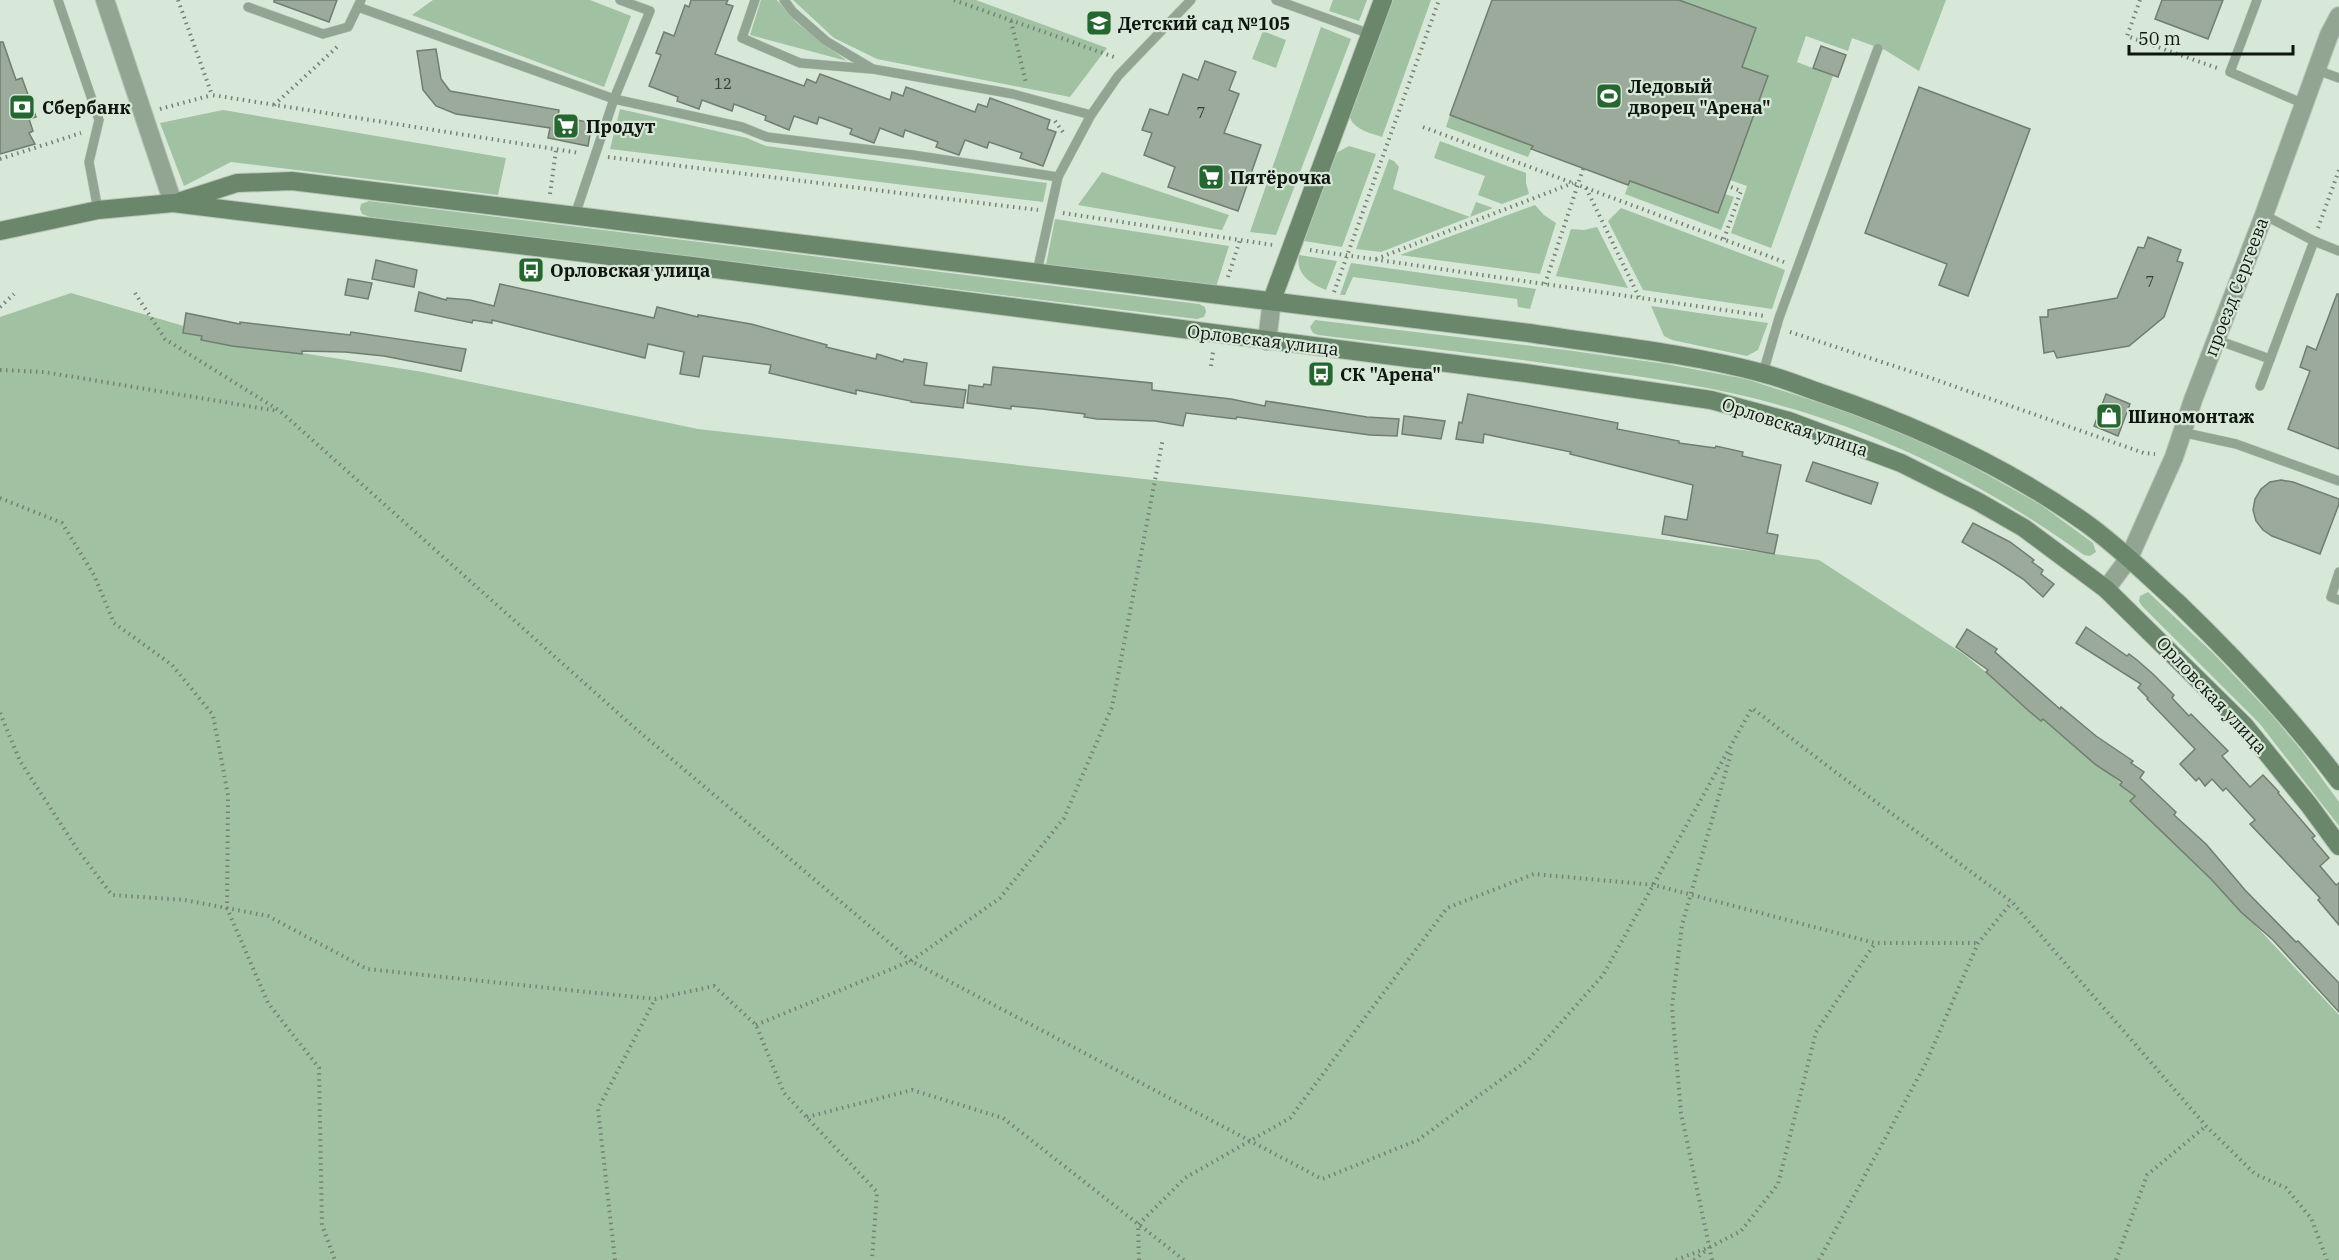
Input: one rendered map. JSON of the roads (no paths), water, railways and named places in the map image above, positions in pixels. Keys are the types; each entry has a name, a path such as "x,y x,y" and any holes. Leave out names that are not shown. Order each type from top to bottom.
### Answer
{"street":[{"path":"105,0 173,203"},
{"path":"1267,341 1272,300 1383,0"},
{"name":"проезд Сергеева","path":"2106,589 2129,558 2174,457 2181,432 2339,15"},
{"name":"Орловская улица","path":"0,231 98,210 173,203 237,183 292,181 1530,333 1703,360 1763,373 1882,413 1961,449 2044,495 2088,525 2129,558 2223,646 2282,708 2339,781"},
{"name":"Орловская улица","path":"173,203 681,265 1525,373 1711,400 1789,422 1901,463 1977,501 2024,528 2106,589 2244,725 2339,846"}],"lane":[{"path":"58,0 99,120 89,162 98,210"},
{"path":"574,215 614,99 650,11 620,0"},
{"path":"755,0 742,38 800,63 873,69 1013,94 1091,115"},
{"path":"784,0 793,12 825,41 873,69"},
{"path":"1037,272 1058,177 1091,115 1118,76 1191,0"},
{"path":"1276,0 1370,34"},
{"path":"2257,0 2230,72 2304,104"},
{"path":"248,7 323,34 348,27 360,3 614,99 742,127 767,137 903,153 1058,177"},
{"path":"1763,373 1779,318 1878,48"},
{"path":"2317,70 2339,78"},
{"path":"2264,215 2314,241 2339,251"},
{"path":"2260,386 2314,241"},
{"path":"2217,340 2270,359"},
{"path":"2181,432 2236,444 2339,481"},
{"path":"2339,572 2331,597 2339,600"}],"place":[{"name":"Детский сад №105","path":"1099,23"},
{"name":"Ледовый дворец \"Арена\"","path":"1609,96"},
{"name":"Сбербанк","path":"22,107"},
{"name":"Продут","path":"566,126"},
{"name":"Пятёрочка","path":"1211,177"},
{"name":"Орловская улица","path":"531,270"},
{"name":"СК \"Арена\"","path":"1321,374"},
{"name":"Шиномонтаж","path":"2109,416"}]}
